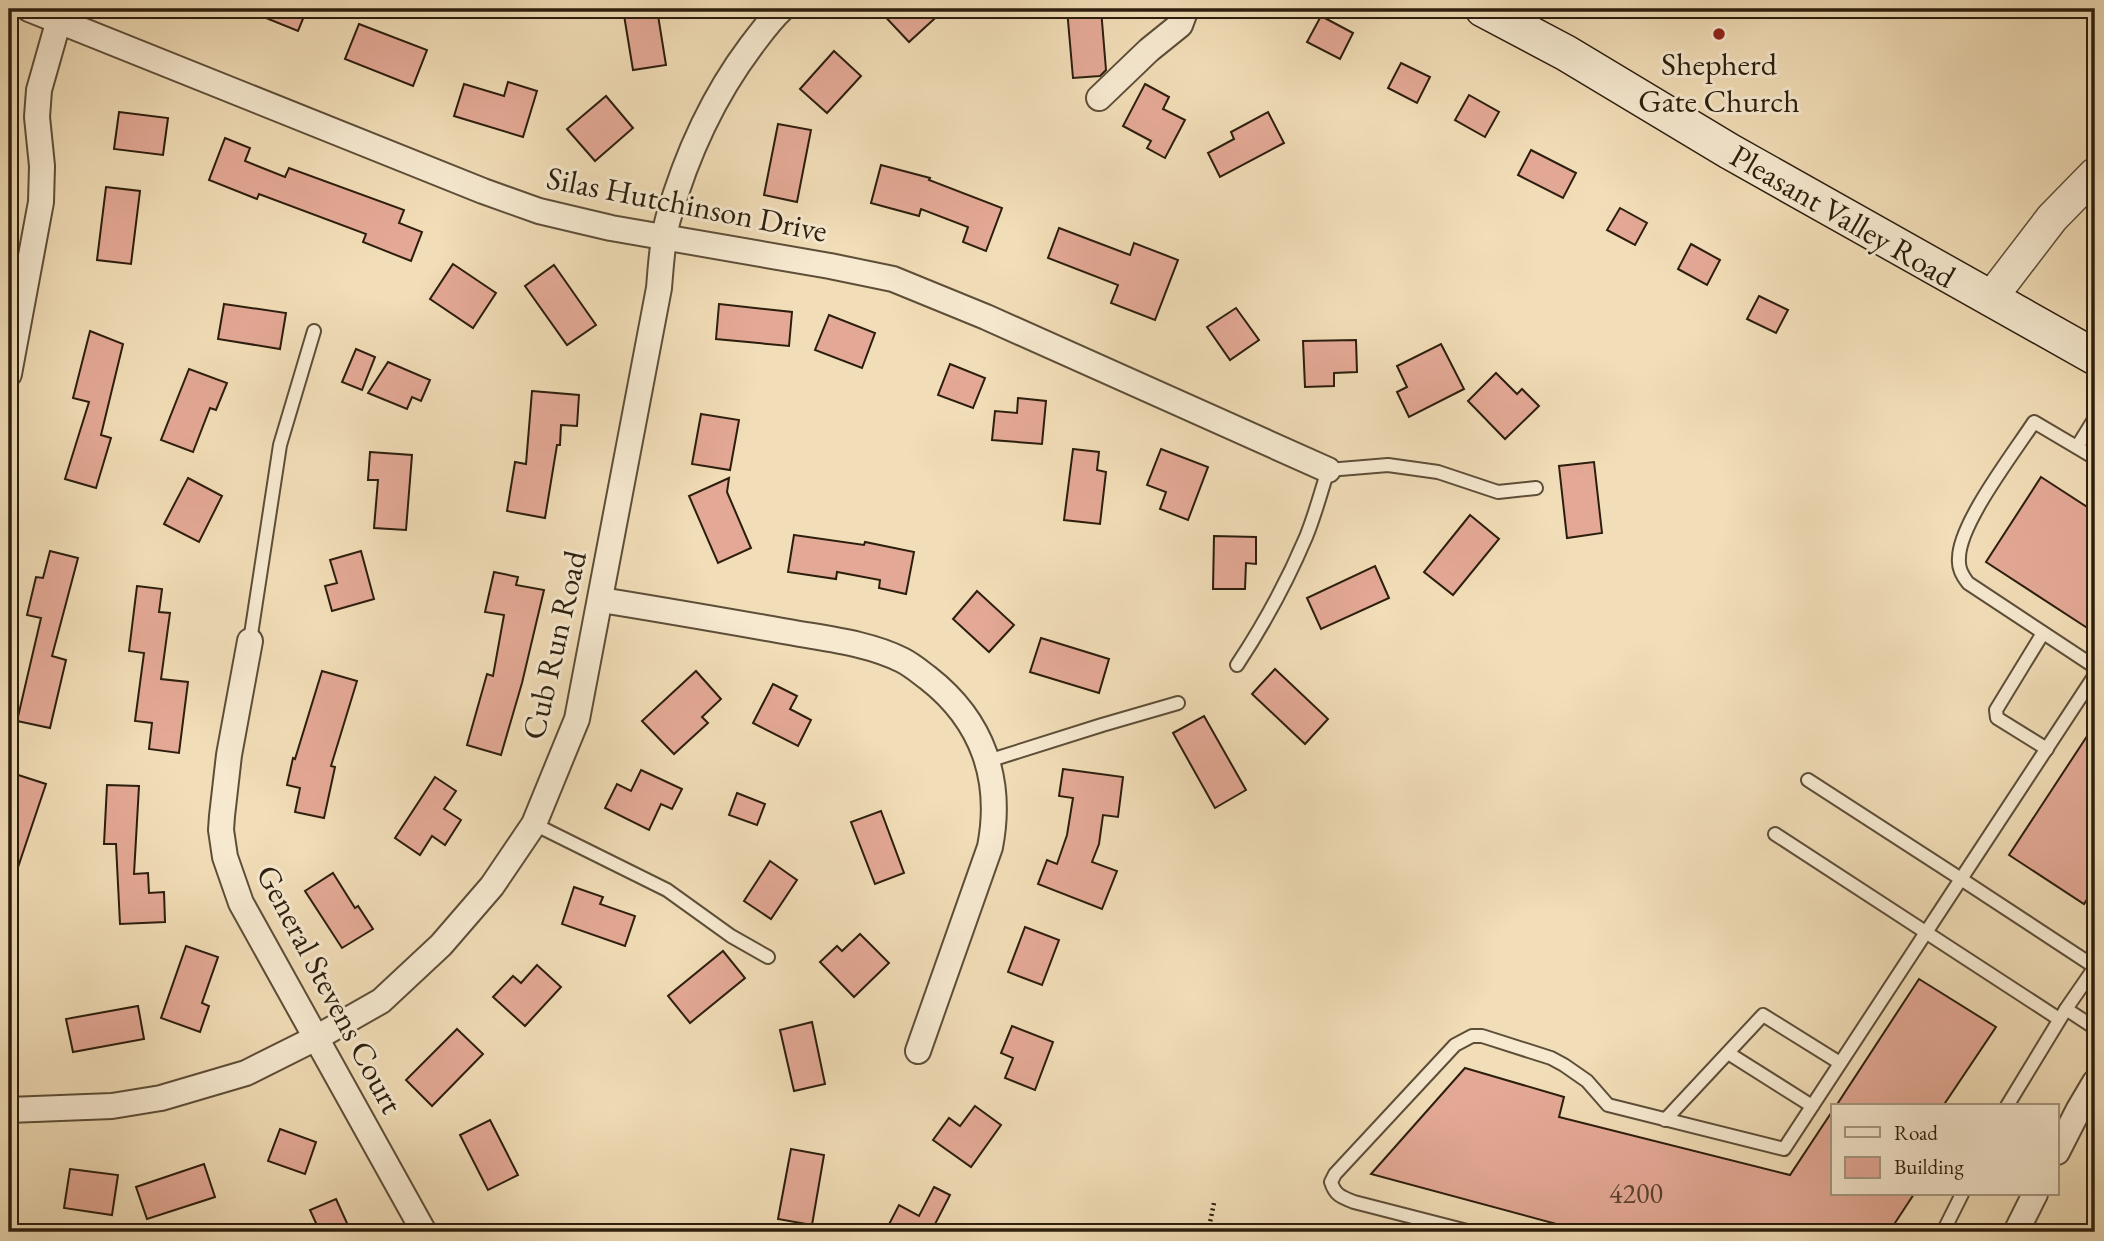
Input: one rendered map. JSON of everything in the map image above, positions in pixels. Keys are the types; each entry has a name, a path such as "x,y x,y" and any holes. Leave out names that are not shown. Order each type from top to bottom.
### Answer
{"main road":[{"name":"Pleasant Valley Road","path":"1483,9 1566,53 1729,152 2095,358"}],"street":[{"name":"Silas Hutchinson Drive","path":"29,9 60,14 483,191 539,211 611,228 893,279 986,317 1328,470"},
{"name":"Cub Run Road","path":"9,1110 113,1107 161,1098 246,1073 381,1001 441,945 492,886 534,824 578,719 659,288 667,220 689,157 709,111 734,69 772,18 782,9"},
{"path":"1099,98 1180,24 1186,9"},
{"path":"9,374 41,202 43,166 37,117 39,90 60,14"},
{"path":"1990,299 2052,218 2095,174"},
{"path":"601,600 879,650 903,660 941,688 961,710 976,732 988,761 995,809 990,847 918,1051"},
{"name":"General Stevens Court","path":"250,641 229,755 221,830 225,857 241,903 424,1232"},
{"path":"2058,1150 2095,1082"},
{"path":"2016,1232 2034,1196"}],"lane":[{"path":"250,641 280,445 314,331"},
{"path":"2077,447 2095,418"},
{"path":"2095,458 2034,422 1969,522 1958,559 1961,573 1968,583 2095,667"},
{"path":"1237,665 1270,612 1307,535 1328,470 1388,465 1438,472 1498,492 1536,488"},
{"path":"2043,633 1995,714 1997,718 2047,749"},
{"path":"1471,1232 1354,1202 1334,1192 1331,1182 1335,1174 1455,1045 1472,1035 1482,1036 1551,1058 1587,1081 1608,1105 1784,1149 2095,676"},
{"path":"988,761 1102,724 1178,703"},
{"path":"1808,780 2095,967 2090,983 2063,1014 2008,1104"},
{"path":"534,824 667,890 731,936 768,957"},
{"path":"1775,834 1926,933 2063,1014 2095,1028"},
{"path":"1665,1120 1763,1015 1840,1063"},
{"path":"1728,1053 1812,1106"},
{"path":"1943,1232 1961,1196"}],"path":[{"path":"1208,1232 1214,1203"}],"building":[{"path":"244,9 307,9 298,31"},
{"path":"623,9 657,9 666,65 633,70"},
{"path":"878,9 945,9 909,42"},
{"path":"1067,9 1101,9 1106,70 1100,76 1073,78"},
{"path":"1321,16 1353,33 1340,59 1307,42"},
{"path":"359,24 427,50 413,86 345,59"},
{"path":"834,51 861,76 827,113 800,89"},
{"path":"1401,63 1430,77 1417,103 1388,88"},
{"path":"508,82 537,91 523,137 454,116 464,84 504,96"},
{"path":"1145,84 1169,97 1163,109 1185,120 1165,158 1147,148 1151,141 1123,126"},
{"path":"1469,95 1499,112 1485,137 1455,120"},
{"path":"606,96 633,128 595,161 567,129"},
{"path":"119,112 168,118 163,155 114,149"},
{"path":"1268,112 1284,143 1220,177 1208,153 1234,139 1231,132"},
{"path":"778,124 811,130 797,202 764,195"},
{"path":"225,138 250,148 245,161 285,177 289,168 404,210 399,223 422,232 411,261 363,242 366,234 259,194 257,199 209,180"},
{"path":"1531,150 1576,173 1563,198 1518,175"},
{"path":"881,165 930,178 929,180 1002,208 986,251 963,242 968,227 921,209 919,216 871,203"},
{"path":"106,187 140,191 131,264 97,260"},
{"path":"1620,208 1647,223 1635,245 1607,230"},
{"path":"1059,228 1130,255 1134,243 1178,260 1155,320 1111,303 1118,285 1048,258"},
{"path":"1691,244 1720,260 1707,285 1678,269"},
{"path":"453,264 496,293 473,328 430,299"},
{"path":"554,265 596,325 567,345 525,286"},
{"path":"1759,296 1788,310 1776,333 1747,319"},
{"path":"224,304 286,313 280,349 218,339"},
{"path":"719,304 792,312 789,346 716,339"},
{"path":"1236,308 1259,340 1230,360 1207,327"},
{"path":"829,315 875,333 862,368 815,350"},
{"path":"90,331 123,344 101,435 111,438 96,488 65,479 89,402 73,398"},
{"path":"1356,340 1357,372 1334,373 1334,386 1305,387 1303,341"},
{"path":"1441,344 1464,389 1409,417 1397,392 1407,387 1397,366"},
{"path":"356,349 375,357 362,390 342,382"},
{"path":"388,362 430,380 421,401 412,397 407,409 368,393"},
{"path":"950,364 985,378 973,408 938,395"},
{"path":"189,369 227,383 216,410 210,408 193,452 161,440"},
{"path":"1496,373 1517,394 1522,389 1539,406 1505,439 1468,401"},
{"path":"532,391 579,395 577,426 561,425 560,445 557,445 545,518 507,511 515,462 526,464"},
{"path":"1018,398 1046,401 1042,444 992,440 995,411 1017,413"},
{"path":"701,414 739,420 730,470 692,464"},
{"path":"1073,449 1099,452 1097,470 1106,472 1100,524 1064,520"},
{"path":"1161,449 1208,467 1188,520 1160,509 1166,492 1147,485"},
{"path":"370,452 412,455 406,530 374,528 378,480 368,480"},
{"path":"1594,462 1602,533 1567,538 1559,466"},
{"path":"2041,477 2095,512 2095,633 1986,562"},
{"path":"188,478 222,496 199,542 164,524"},
{"path":"729,478 727,492 751,548 718,563 689,496"},
{"path":"1470,515 1499,539 1453,595 1424,572"},
{"path":"794,535 864,545 865,542 914,552 906,594 879,588 880,580 837,572 836,579 788,572"},
{"path":"1214,536 1256,537 1256,564 1246,563 1245,589 1213,589"},
{"path":"50,551 78,558 52,656 66,660 50,728 17,721 41,618 27,615 36,577 43,578"},
{"path":"361,551 374,599 332,611 325,586 337,583 330,560"},
{"path":"1375,566 1389,598 1321,629 1307,598"},
{"path":"494,572 518,577 516,585 544,590 522,683 501,755 467,745 487,674 493,676 504,615 485,612"},
{"path":"137,586 162,589 159,612 170,613 161,679 188,682 179,753 149,749 152,723 135,721 144,653 129,651"},
{"path":"977,591 1014,625 989,652 953,619"},
{"path":"1041,638 1109,659 1099,693 1030,672"},
{"path":"1275,669 1328,719 1305,744 1252,694"},
{"path":"322,671 357,681 331,766 335,767 324,818 295,812 300,788 287,785 293,758 295,759"},
{"path":"696,671 721,699 702,717 708,723 674,754 642,721"},
{"path":"773,684 797,696 790,709 811,720 798,746 753,723"},
{"path":"1204,716 1246,790 1215,808 1173,733"},
{"path":"2095,724 2095,887 2084,904 2009,855"},
{"path":"1063,769 1123,777 1118,817 1103,815 1099,844 1092,862 1117,871 1102,909 1038,884 1047,860 1057,864 1067,835 1073,798 1059,796"},
{"path":"641,770 682,789 672,809 661,804 649,830 605,808 617,784 631,791"},
{"path":"9,772 46,784 12,885 9,884"},
{"path":"435,777 456,791 444,809 461,820 445,845 432,836 420,855 395,838"},
{"path":"107,785 139,786 134,874 148,873 149,893 164,892 165,922 120,924 116,844 104,844"},
{"path":"737,793 765,804 757,825 729,815"},
{"path":"881,811 904,873 875,884 851,822"},
{"path":"770,861 797,880 771,919 744,901"},
{"path":"333,873 355,908 358,906 373,929 342,948 305,891"},
{"path":"574,887 603,897 600,904 635,916 625,946 562,924"},
{"path":"1025,927 1059,940 1042,985 1008,972"},
{"path":"860,934 889,963 854,997 820,962 837,946 842,951"},
{"path":"186,946 218,957 202,1003 209,1006 200,1032 161,1018"},
{"path":"723,951 745,978 690,1023 668,996"},
{"path":"537,965 561,987 525,1026 493,997 513,976 521,983"},
{"path":"1919,979 1996,1027 1944,1104 1837,1104"},
{"path":"138,1006 144,1039 73,1052 66,1019"},
{"path":"812,1022 825,1084 794,1091 780,1030"},
{"path":"1012,1026 1053,1042 1035,1090 1005,1078 1013,1058 1001,1053"},
{"path":"457,1029 483,1054 432,1106 406,1080"},
{"path":"1465,1068 1564,1097 1559,1117 1790,1175 1831,1113 1831,1196 1913,1196 1889,1232 1586,1232 1371,1174"},
{"path":"975,1106 1001,1125 971,1167 933,1140 949,1118 960,1126"},
{"path":"490,1120 518,1175 488,1190 460,1135"},
{"path":"280,1129 316,1142 305,1174 268,1161"},
{"path":"791,1149 824,1155 812,1225 778,1219"},
{"path":"204,1164 215,1197 147,1219 136,1187"},
{"path":"70,1169 118,1175 112,1215 64,1208"},
{"path":"934,1187 950,1195 935,1224 950,1232 885,1232 899,1205 919,1216"},
{"path":"336,1199 351,1232 320,1232 310,1210"}],"place":[{"name":"Shepherd Gate Church","path":"1719,34"}]}
